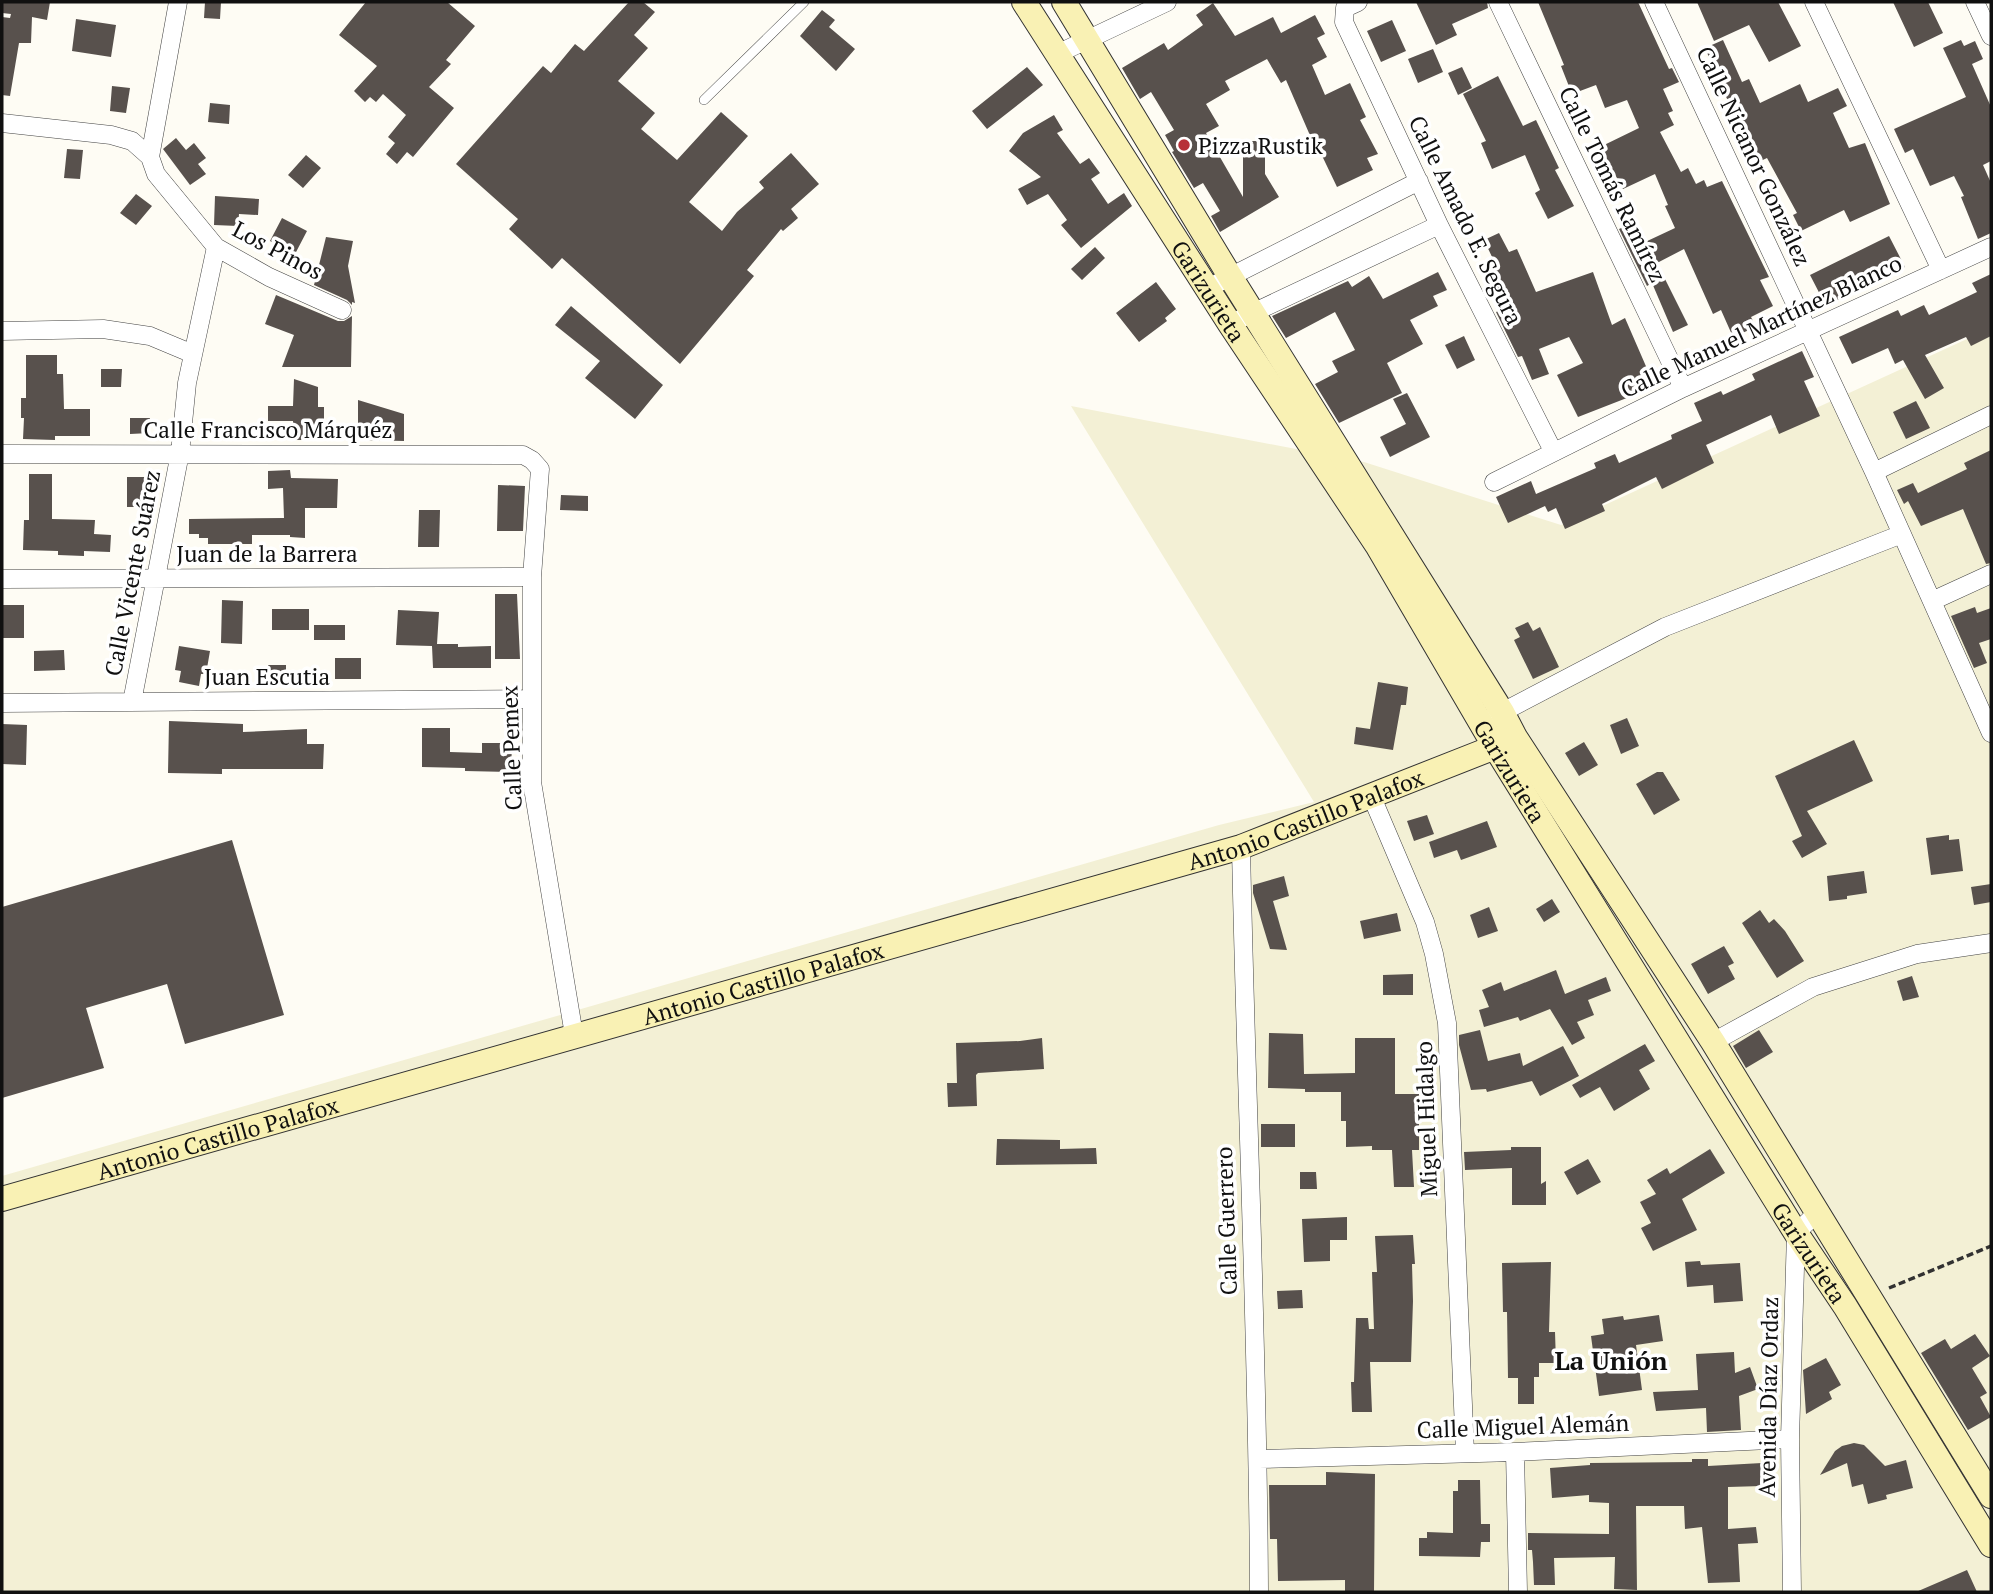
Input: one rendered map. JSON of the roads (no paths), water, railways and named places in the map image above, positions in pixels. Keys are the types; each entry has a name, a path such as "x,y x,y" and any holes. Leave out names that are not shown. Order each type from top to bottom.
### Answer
{"main road":[{"name":"Garizurieta","path":"1024,2 1230,324 1491,718"},
{"name":"Garizurieta","path":"1064,2 1253,312 1796,1233 1845,1306 1991,1545"},
{"name":"Garizurieta","path":"1505,742 1713,1042 1991,1496"},
{"name":"Antonio Castillo Palafox","path":"2,1199 1241,847 1505,742"},
{"path":"1894,1385 1917,1375"},
{"path":"1950,1478 1973,1467"}],"street":[{"path":"150,158 178,2"},
{"path":"1057,54 1167,2"},
{"name":"Calle Tomás Ramírez","path":"1498,2 1683,388"},
{"name":"Calle Nicanor González","path":"1654,2 1809,331 1991,733"},
{"path":"1814,2 1941,270"},
{"path":"1975,2 1991,36"},
{"name":"Calle Amado E. Segura","path":"1352,5 1344,22 1439,225 1553,452"},
{"path":"2,123 111,135 132,141 150,158"},
{"name":"Los Pinos","path":"150,158 156,174 216,247 269,277 342,310"},
{"path":"1208,288 1419,181"},
{"path":"1230,324 1439,225"},
{"name":"Calle Vicente Suárez","path":"132,702 180,453 187,383 216,247"},
{"name":"Calle Manuel Martínez Blanco","path":"1494,482 1683,388 1991,247"},
{"path":"2,331 103,329 150,336 193,354"},
{"path":"1874,472 1991,415"},
{"name":"Calle Francisco Márquéz","path":"2,454 523,455 532,460"},
{"name":"Calle Pemex","path":"532,460 540,469 532,577 532,782 574,1035"},
{"path":"1491,718 1665,627 1902,534"},
{"path":"1932,601 1991,575"},
{"name":"Juan de la Barrera","path":"2,579 532,577"},
{"name":"Juan Escutia","path":"2,703 532,699"},
{"name":"Miguel Hidalgo","path":"1371,795 1425,922 1447,1023 1465,1453"},
{"name":"Calle Guerrero","path":"1241,847 1245,1064 1259,1459 1259,1592"},
{"path":"1713,1042 1813,987 1917,954 1991,943"},
{"path":"1796,1233 1818,1212"},
{"name":"Avenida Díaz Ordaz","path":"1792,1592 1790,1439 1796,1233"},
{"name":"Calle Miguel Alemán","path":"1259,1459 1515,1452 1790,1439"},
{"path":"1515,1452 1518,1592"}],"lane":[{"path":"704,100 804,2"}],"place":[{"name":"Pizza Rustik","path":"1184,145"}],"district":[{"name":"La Unión","path":"1611,1360"}]}
